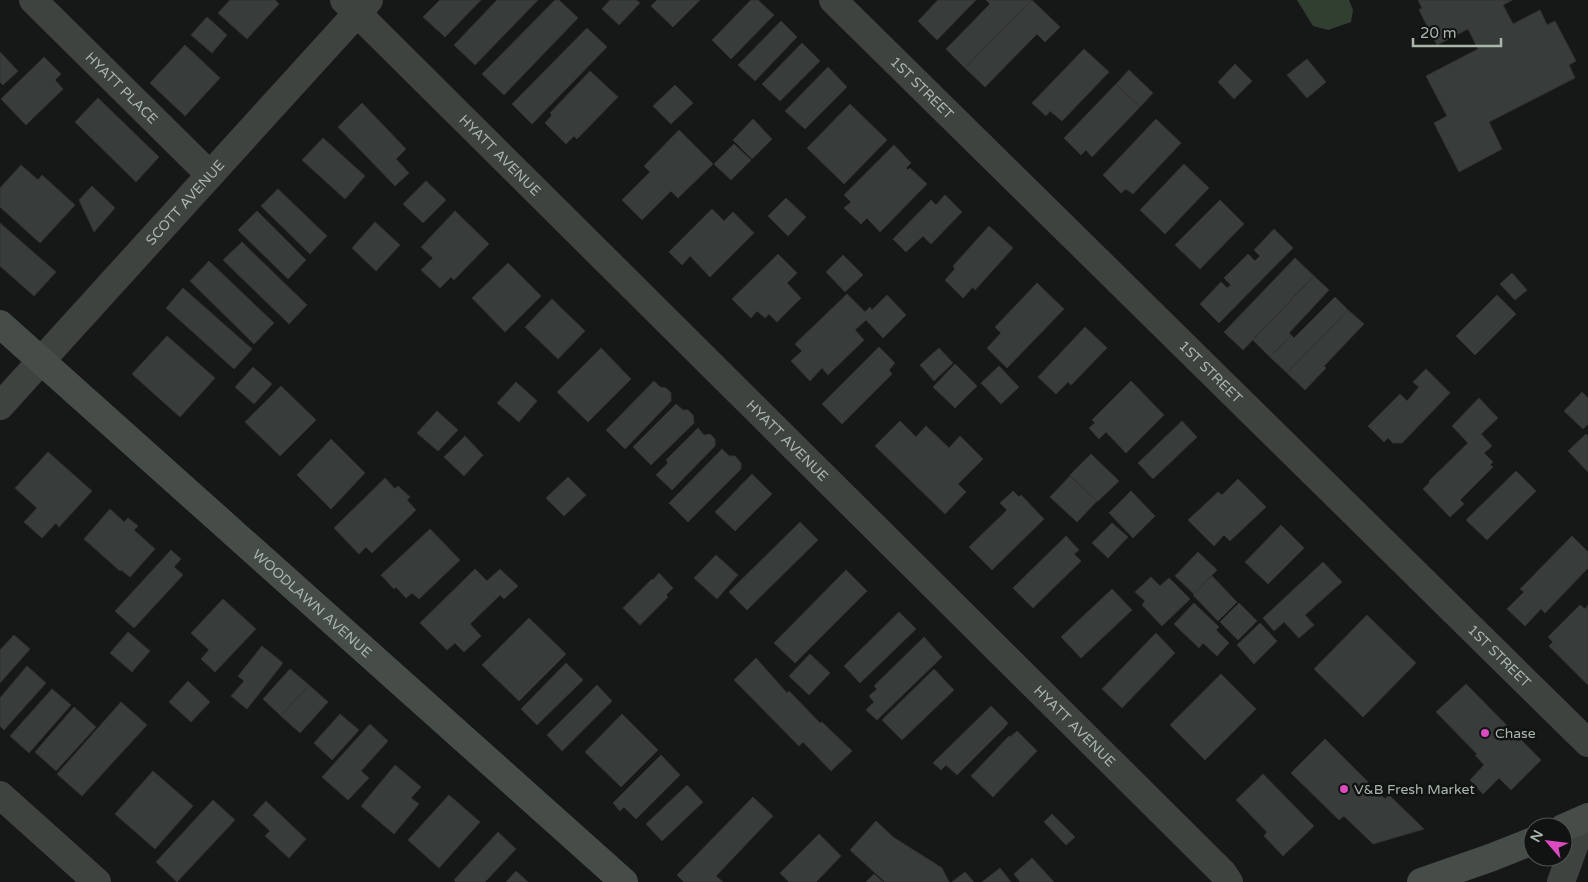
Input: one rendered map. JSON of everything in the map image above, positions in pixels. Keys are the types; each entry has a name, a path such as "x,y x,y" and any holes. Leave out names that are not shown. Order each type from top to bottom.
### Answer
{"street":[{"name":"HYATT PLACE","path":"33,0 210,175"},
{"name":"1ST STREET","path":"833,0 1588,743"},
{"name":"SCOTT AVENUE","path":"0,406 210,175 357,4"},
{"name":"HYATT AVENUE","path":"357,4 1223,873 1229,882"},
{"name":"WOODLAWN AVENUE","path":"0,324 624,882"},
{"path":"0,795 97,882"},
{"path":"1561,882 1578,821"},
{"path":"1421,882 1523,845"}],"shaded area":[{"path":"1297,0 1349,0 1353,10 1351,22 1328,30 1313,26"}],"building":[{"path":"230,0 275,0 279,4 247,39 218,13"},
{"path":"440,0 481,0 445,37 423,17"},
{"path":"497,0 538,0 475,65 454,45"},
{"path":"555,0 559,0 578,18 504,95 482,74"},
{"path":"610,0 636,0 640,3 619,25 602,9"},
{"path":"657,0 700,0 673,27 651,6"},
{"path":"751,0 758,0 774,15 731,59 712,40"},
{"path":"938,0 976,0 937,40 918,21"},
{"path":"986,0 1032,0 965,68 946,49 990,4"},
{"path":"1032,0 1060,27 1045,42 1037,34 985,87 965,68"},
{"path":"1418,0 1512,0 1503,5 1513,24 1540,10 1547,25 1555,21 1576,61 1569,65 1575,78 1489,122 1502,149 1459,172 1434,123 1447,116 1426,76 1478,49 1468,29 1437,45 1419,10 1422,8"},
{"path":"207,17 227,35 212,53 191,35"},
{"path":"781,21 797,37 755,81 738,65"},
{"path":"587,28 607,47 532,124 512,104"},
{"path":"802,43 820,61 780,101 762,84"},
{"path":"185,45 220,78 185,116 150,83"},
{"path":"1084,49 1109,72 1062,121 1050,111 1046,116 1032,103"},
{"path":"0,52 18,71 3,85 0,82"},
{"path":"44,57 61,74 55,80 63,89 26,125 1,99"},
{"path":"1307,59 1326,82 1307,98 1287,75"},
{"path":"1235,64 1252,81 1234,99 1218,82"},
{"path":"828,67 847,87 805,129 785,111"},
{"path":"1129,70 1153,93 1140,107 1116,84"},
{"path":"590,71 618,97 577,139 574,136 566,144 545,123 552,115 550,113"},
{"path":"1116,84 1140,107 1092,157 1086,150 1081,155 1064,138"},
{"path":"675,85 693,103 671,124 653,106"},
{"path":"98,98 159,157 136,182 75,122"},
{"path":"362,103 406,149 396,159 409,173 395,186 338,127"},
{"path":"850,104 887,140 844,184 807,148"},
{"path":"753,119 772,139 752,159 733,140"},
{"path":"1156,119 1181,143 1133,194 1126,189 1121,193 1103,175"},
{"path":"679,130 713,164 678,198 671,191 642,220 622,200 650,172 644,166"},
{"path":"323,138 365,176 345,199 302,160"},
{"path":"734,144 751,160 731,180 714,164"},
{"path":"894,145 911,163 906,168 908,170 910,168 927,184 880,232 867,218 861,224 844,208 851,202 844,195"},
{"path":"1184,164 1209,188 1165,234 1140,210"},
{"path":"21,165 38,180 42,175 75,205 40,243 0,207 0,188"},
{"path":"426,181 446,200 423,223 403,204"},
{"path":"92,186 115,208 94,232 79,200"},
{"path":"278,189 327,236 310,254 261,206"},
{"path":"945,195 962,212 931,244 923,236 906,252 893,239 931,200 936,205"},
{"path":"786,198 806,217 788,236 768,216"},
{"path":"1220,200 1244,224 1200,269 1175,245"},
{"path":"712,209 724,221 733,212 754,233 710,277 690,256 682,265 669,252"},
{"path":"257,211 306,260 288,279 238,230"},
{"path":"455,211 489,244 454,280 451,277 440,288 421,270 433,258 421,247"},
{"path":"375,222 400,245 376,271 352,248"},
{"path":"0,223 56,272 34,296 0,266"},
{"path":"989,226 1013,248 975,290 973,287 963,298 945,280 955,269 953,266"},
{"path":"1274,229 1293,248 1219,323 1200,304 1221,282 1227,288 1231,285 1224,278 1248,254 1255,261 1260,256 1254,250"},
{"path":"242,242 307,305 289,324 223,260"},
{"path":"778,254 797,273 787,283 801,298 777,322 769,314 765,318 757,311 751,318 732,299"},
{"path":"843,255 863,275 845,292 826,272"},
{"path":"1295,258 1314,276 1243,350 1224,332"},
{"path":"209,261 274,323 254,344 190,281"},
{"path":"508,263 541,296 505,332 472,298"},
{"path":"1512,273 1527,290 1515,300 1500,284"},
{"path":"1314,276 1329,290 1289,333 1291,335 1270,357 1253,340"},
{"path":"1037,283 1064,309 1007,368 987,348 1001,333 995,327"},
{"path":"183,288 252,349 234,369 166,308"},
{"path":"847,294 865,312 870,307 872,310 887,295 906,315 883,338 866,320 855,330 864,340 828,375 822,368 810,381 791,361 802,351 795,344"},
{"path":"1497,295 1516,314 1475,355 1456,336"},
{"path":"1335,297 1348,310 1287,373 1270,357 1291,335 1294,338"},
{"path":"552,299 585,331 558,359 525,327"},
{"path":"1348,310 1364,324 1324,366 1326,368 1305,390 1287,373"},
{"path":"1085,327 1107,348 1071,385 1068,382 1056,394 1038,377"},
{"path":"167,336 215,378 180,417 132,374"},
{"path":"879,347 895,363 889,370 892,374 842,424 822,404"},
{"path":"601,348 631,379 588,422 557,392"},
{"path":"939,348 953,363 934,381 920,365"},
{"path":"955,364 977,386 955,408 933,387"},
{"path":"999,366 1019,387 1001,404 981,383"},
{"path":"253,367 272,384 254,404 235,387"},
{"path":"1426,369 1450,393 1402,443 1393,443 1388,438 1384,442 1368,426 1400,394 1407,401 1419,387 1413,382"},
{"path":"654,381 671,393 671,401 625,449 606,430"},
{"path":"1131,381 1164,415 1126,453 1106,432 1099,439 1089,428 1095,423 1092,420"},
{"path":"516,382 537,401 519,422 497,403"},
{"path":"281,386 316,420 280,456 245,422"},
{"path":"1582,392 1588,398 1588,424 1583,429 1564,411"},
{"path":"1479,398 1498,418 1481,434 1492,446 1484,453 1493,462 1490,465 1493,467 1460,500 1464,504 1450,517 1423,489 1468,443 1452,426"},
{"path":"676,404 693,415 694,423 651,465 633,447"},
{"path":"437,411 458,430 438,451 417,433"},
{"path":"900,421 916,437 926,426 949,448 960,436 983,459 958,484 966,492 945,514 875,446"},
{"path":"1182,421 1197,437 1153,479 1138,463"},
{"path":"698,428 704,435 710,434 715,439 715,446 672,490 656,475 668,463 666,460"},
{"path":"1586,434 1588,436 1588,472 1568,451"},
{"path":"465,436 483,455 464,476 444,457"},
{"path":"331,439 365,473 331,509 297,475"},
{"path":"722,449 729,456 735,456 741,463 741,469 688,522 669,503"},
{"path":"48,452 92,491 59,527 56,523 42,538 24,522 37,508 15,488"},
{"path":"1091,454 1119,481 1097,502 1070,475"},
{"path":"1516,471 1536,491 1487,540 1466,520"},
{"path":"752,474 772,494 735,531 715,512"},
{"path":"1070,476 1097,501 1077,522 1050,497"},
{"path":"568,477 586,495 564,516 546,498"},
{"path":"385,478 395,489 398,486 410,497 407,500 416,510 372,553 366,547 359,554 334,528"},
{"path":"1238,479 1266,507 1230,541 1224,535 1214,546 1188,520 1218,492 1222,495"},
{"path":"1013,491 1019,497 1021,495 1044,519 992,570 969,547 1007,510 1000,503"},
{"path":"1131,491 1155,516 1133,538 1109,513"},
{"path":"110,509 124,522 128,518 138,526 134,530 155,549 130,577 120,571 84,539"},
{"path":"800,522 818,540 747,610 729,592"},
{"path":"1112,523 1128,537 1108,558 1092,543"},
{"path":"1281,525 1304,548 1268,584 1245,562"},
{"path":"430,529 460,560 419,599 412,593 406,598 396,587 394,589 381,575"},
{"path":"1066,536 1079,550 1074,554 1081,561 1033,608 1013,588"},
{"path":"1572,536 1588,552 1588,568 1545,613 1541,609 1525,626 1507,609 1524,592 1520,589"},
{"path":"171,550 181,559 174,567 183,575 134,628 115,611"},
{"path":"1198,552 1217,570 1194,594 1175,576"},
{"path":"716,555 738,575 717,599 694,578"},
{"path":"1323,562 1342,582 1305,615 1314,625 1299,638 1284,622 1274,631 1263,618"},
{"path":"475,569 487,581 500,569 518,586 504,599 500,595 470,624 481,636 464,652 455,643 447,650 420,623"},
{"path":"846,570 867,591 795,663 774,643"},
{"path":"659,573 673,588 666,595 668,597 640,625 623,608"},
{"path":"1212,576 1237,602 1218,621 1193,595"},
{"path":"1151,577 1160,586 1169,578 1190,599 1162,626 1142,605 1145,601 1135,592"},
{"path":"1112,589 1132,610 1081,658 1061,637"},
{"path":"223,599 256,629 215,672 201,659 209,650 191,633"},
{"path":"1194,603 1219,627 1216,630 1229,643 1217,656 1203,643 1199,648 1174,624"},
{"path":"1239,603 1257,621 1238,640 1220,622"},
{"path":"1580,605 1585,609 1588,605 1588,685 1549,646 1553,642 1548,637"},
{"path":"899,612 916,629 860,683 844,666"},
{"path":"1367,615 1416,663 1363,717 1314,669"},
{"path":"529,618 566,654 519,701 482,665"},
{"path":"1260,623 1277,641 1254,664 1237,645"},
{"path":"128,632 150,651 132,672 110,653"},
{"path":"1156,633 1175,653 1122,708 1102,689"},
{"path":"14,635 30,649 0,683 0,650"},
{"path":"924,637 942,657 877,720 866,710 874,702 869,696 877,689 874,686"},
{"path":"262,646 283,663 247,709 231,696 244,681 238,676"},
{"path":"810,654 830,673 809,695 789,676"},
{"path":"756,658 787,693 789,691 820,723 822,722 852,751 831,771 803,742 799,746 734,680"},
{"path":"566,663 583,680 537,725 521,709"},
{"path":"27,666 46,683 4,730 0,726 0,698"},
{"path":"290,669 309,685 281,716 263,699"},
{"path":"934,669 954,690 902,740 882,720"},
{"path":"1221,674 1256,709 1205,760 1170,725"},
{"path":"188,681 210,702 191,722 169,702"},
{"name":"Chase","path":"1466,684 1541,760 1511,790 1499,778 1483,794 1470,780 1484,765 1475,755 1477,754 1436,712"},
{"path":"309,685 328,702 300,733 281,716"},
{"path":"597,685 612,701 562,751 547,735"},
{"path":"52,689 71,705 29,753 10,736"},
{"path":"121,702 147,725 82,796 57,774"},
{"path":"991,706 1008,723 957,775 946,765 941,770 933,763"},
{"path":"74,707 96,727 56,771 35,752"},
{"path":"340,714 359,730 332,760 314,743"},
{"path":"622,714 658,750 621,787 585,752"},
{"path":"370,724 388,741 361,771 369,778 348,800 322,777"},
{"path":"1017,731 1037,751 993,797 971,776 1009,736"},
{"path":"1325,739 1385,799 1389,795 1424,829 1373,844 1344,816 1339,820 1291,773"},
{"path":"661,755 680,775 636,819 624,807 620,811 613,803"},
{"path":"395,765 421,787 411,798 419,804 394,834 361,806"},
{"path":"153,771 193,806 155,849 115,814"},
{"path":"1263,774 1314,826 1283,856 1264,836 1267,832 1236,800"},
{"path":"687,785 703,802 662,841 646,824"},
{"path":"449,795 480,822 439,868 408,840"},
{"path":"753,797 773,816 716,876 723,882 684,882 677,875"},
{"path":"213,800 235,820 177,882 156,862"},
{"path":"266,801 306,839 289,858 265,836 270,831 253,815"},
{"path":"1052,814 1075,837 1066,845 1044,822"},
{"path":"876,821 893,837 942,868 949,882 885,882 850,850"},
{"path":"498,832 516,849 485,882 456,882 454,880"},
{"path":"819,834 841,856 816,882 789,882 780,873"},
{"path":"1032,858 1054,882 1020,882 1014,874"},
{"path":"1000,868 1011,882 982,882"},
{"path":"516,871 528,882 506,882"},
{"path":"965,872 974,882 952,882"},
{"path":"874,874 883,882 866,882"}],"place":[{"name":"Chase","path":"1485,733"},
{"name":"V&B Fresh Market","path":"1344,789"}]}
